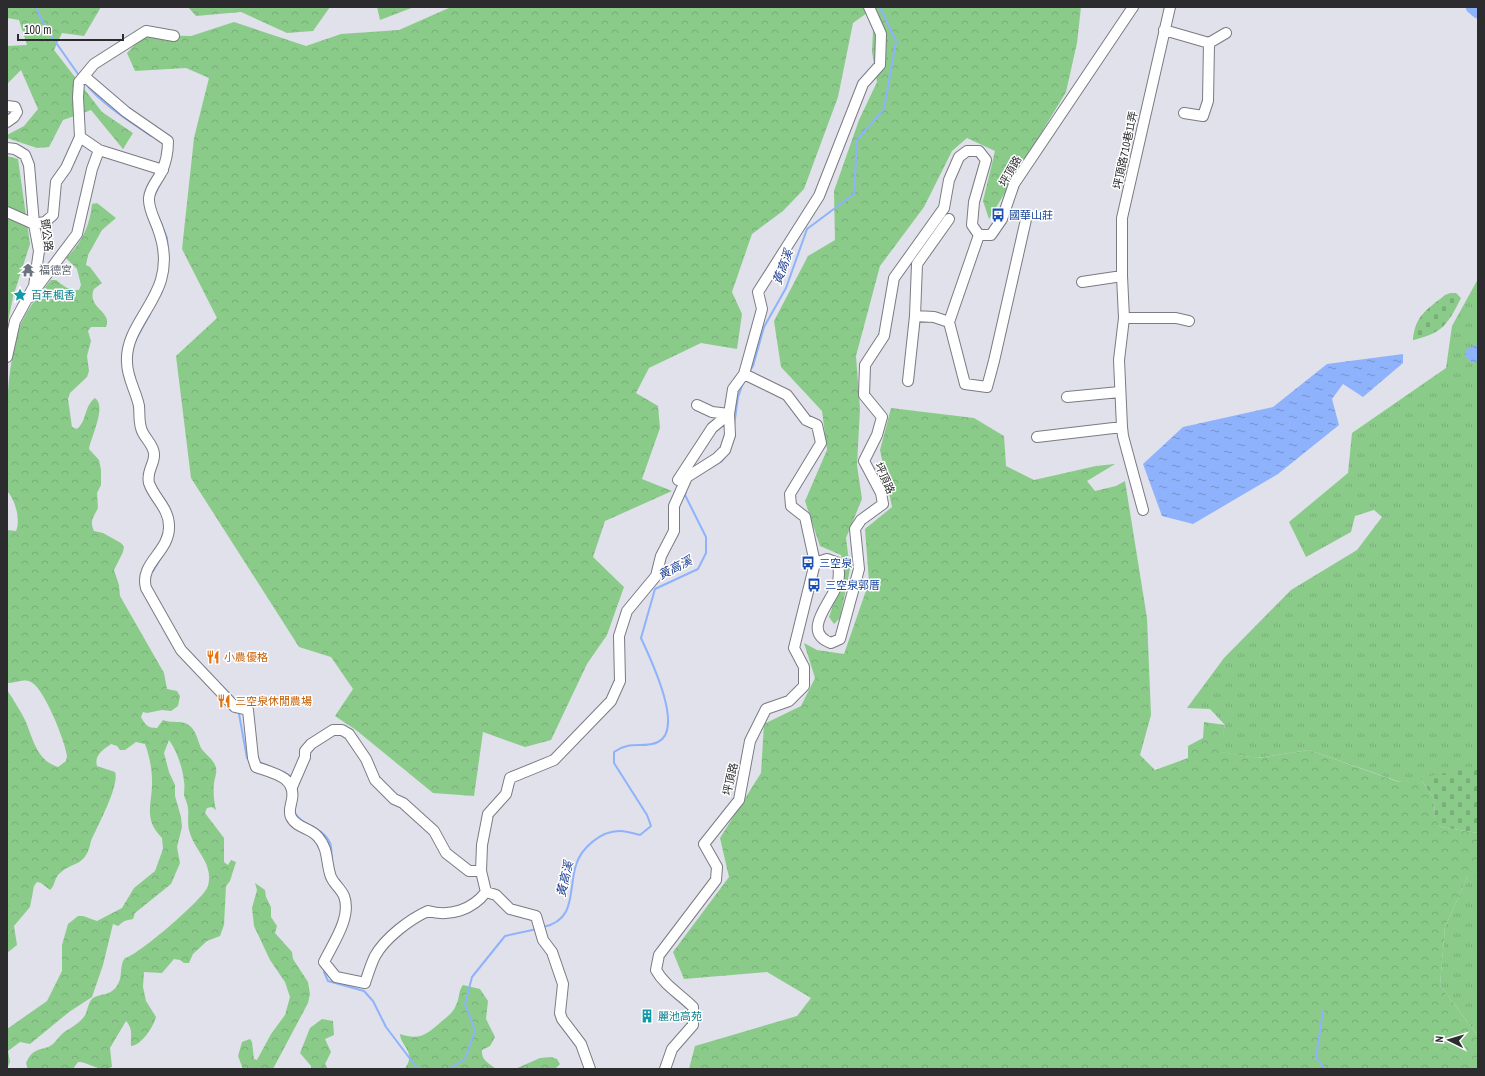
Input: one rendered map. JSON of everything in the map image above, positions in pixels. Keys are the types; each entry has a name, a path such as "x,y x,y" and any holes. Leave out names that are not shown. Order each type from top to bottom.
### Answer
{"street":[{"path":"486,892 481,871 482,845 488,814 506,794 510,778 554,760 612,700 620,681 619,636 627,612 656,576 661,556 674,531 674,506 687,477 717,458 725,450 730,435 729,414 733,389 744,374 762,309 758,292 819,196 863,84 880,65 881,34 869,7"},
{"name":"坪頂路","path":"665,1069 672,1049 693,1025 693,1007 680,994 663,982 656,970 659,955 716,880 717,867 704,844 739,800 750,741 766,708 788,701 804,686 804,667 794,648 816,563 827,558 838,563 840,574 837,586 818,622 818,633 823,640 831,643 840,639 859,569 855,529 861,520 883,504 881,493 864,461 877,435 882,417 864,395 865,365 884,336 894,278 944,208 949,180 959,157 967,151 979,152 986,160 974,202 972,225 979,235 991,235 1002,219 1014,184 1133,7"},
{"name":"坪頂路710巷11弄","path":"1143,510 1123,436 1122,427 1119,360 1124,318 1122,218 1170,7"},
{"path":"1164,30 1209,43 1226,33"},
{"path":"7,212 34,224 45,222 53,215 56,182 66,168 80,137 78,97 80,82 94,64 146,31 174,36"},
{"path":"1184,113 1203,116 1208,101 1209,43"},
{"path":"84,76 126,112 168,141 163,170 151,189 149,199 164,252 162,279 155,298 135,330 127,351 127,363 130,380 136,395 142,432 154,451 155,456 149,471 149,481 152,491 160,499 169,524 166,543 149,566 144,581 146,588 181,650 235,707 248,710 253,758 256,767 287,779 292,787"},
{"path":"7,106 15,107 17,112 14,117 7,122"},
{"path":"80,137 100,150 163,170"},
{"name":"鄧公路","path":"7,148 15,149 25,155 29,165 34,224 39,251 34,286 29,298 15,321 7,357"},
{"path":"29,298 77,234 92,169 100,150"},
{"path":"979,235 949,322 965,384 987,387 1027,215"},
{"path":"908,381 915,316 917,264 949,219"},
{"path":"1082,282 1122,276"},
{"path":"915,316 934,317 949,322"},
{"path":"1124,318 1176,318 1189,321"},
{"path":"744,374 787,395 806,420 817,425 821,443 790,494 791,506 805,517 816,563"},
{"path":"1067,397 1120,392"},
{"path":"697,405 712,412 729,414"},
{"path":"678,480 712,428 729,414"},
{"path":"1038,437 1122,427"},
{"path":"481,871 469,870 446,853 434,831 403,803 394,799 375,780 366,759 349,734 342,730 333,730 311,744 305,751 305,757 292,787 290,809 292,818 299,825 317,835 326,847 332,880 341,889 345,899 345,916 324,962 336,977 365,983 376,955 397,932 412,919 428,911 439,914 471,907 486,892"},
{"path":"404,795 412,802 423,821"},
{"path":"486,892 496,895 510,909 536,916 543,940 552,952 563,984 560,1013 562,1019 581,1044 590,1069"}],"green space":[{"path":"7,7 101,7 84,36 62,33 54,50 102,112 133,133 123,149 91,110 63,120 49,147 37,148 7,138 7,135 24,126 38,109 21,70 7,84 7,46 27,45 19,20 7,18"},
{"path":"188,7 330,7 313,31 287,33 241,12 196,16"},
{"path":"377,7 414,7 380,20"},
{"path":"451,7 1081,7 1077,43 1066,92 989,219 983,201 995,151 967,138 952,151 924,207 880,266 856,356 860,409 857,465 862,499 846,538 850,569 840,618 834,624 829,617 844,573 841,555 820,546 805,501 827,450 822,411 781,367 774,321 808,256 835,240 834,191 859,120 877,82 872,52 874,8 853,23 838,97 804,189 783,211 752,234 732,292 742,314 737,349 701,343 649,368 636,393 658,406 660,428 642,479 672,491 605,521 593,557 624,587 607,635 587,664 551,740 525,747 483,732 474,796 433,793 356,730 335,716 353,689 331,657 299,647 191,478 176,356 217,318 182,249 194,138 209,78 186,68 135,71 127,53 144,35 191,36 234,22 306,46 341,34 399,30"},
{"path":"7,156 18,159 30,244 13,297 7,327"},
{"path":"97,203 116,218 102,230 88,255 86,265 90,267 102,283 94,289 93,301 106,317 107,322 106,327 91,327 88,331 91,341 87,356 89,371 87,377 70,393 68,399 72,427 77,429 82,422 91,401 95,398 98,402 99,414 89,449 99,460 101,485 97,493 98,508 92,524 94,531 103,533 121,543 124,547 114,570 119,585 120,596 164,673 167,689 177,691 180,696 178,706 171,711 162,710 147,713 143,712 141,717 145,724 149,727 157,728 163,720 187,724 194,731 201,748 214,763 216,770 214,800 216,810 212,807 207,808 205,813 224,838 224,862 228,865 231,860 236,862 230,881 226,886 224,925 220,936 207,941 193,954 189,963 184,963 180,960 174,959 162,973 144,972 143,987 146,1001 156,1017 150,1030 139,1043 131,1046 131,1030 126,1021 110,1048 112,1067 103,1069 78,1062 73,1069 28,1069 26,1063 35,1051 53,1044 63,1033 85,1016 89,1003 92,999 108,993 115,988 120,978 122,964 125,958 142,948 170,926 195,902 208,886 209,878 206,863 191,837 189,830 188,807 184,795 181,766 175,749 169,740 164,753 169,772 175,785 175,796 181,817 182,827 177,847 180,863 171,884 135,913 133,919 124,921 118,926 113,924 103,965 92,997 69,1012 30,1044 20,1042 8,1051 10,1062 7,1069 7,1029 47,1001 62,971 62,945 68,924 78,916 83,916 97,921 122,908 134,888 155,871 163,849 162,838 152,824 150,817 152,776 148,752 145,744 136,742 125,750 120,750 117,746 111,744 100,753 96,762 97,766 115,772 116,778 111,796 88,850 82,860 59,874 50,890 41,883 37,882 34,886 30,907 14,926 17,945 7,953 7,690 25,720 36,748 40,754 51,764 58,767 66,761 67,756 48,704 36,686 27,681 7,683 7,530 16,531 18,521 15,504 7,491 7,409 10,369 21,323 33,303 51,280 56,280 69,289 79,290 81,285 77,269 66,258 81,240 87,226 92,204"},
{"path":"1478,279 1478,768 1400,782 1309,750 1257,758 1219,752 1225,725 1210,709 1187,708 1224,658 1291,590 1357,550 1382,517 1374,510 1355,516 1351,532 1306,557 1289,522 1348,473 1352,433 1446,368 1452,326"},
{"path":"1456,293 1461,298 1448,321 1431,334 1413,340 1416,325 1419,319 1427,309 1445,295"},
{"path":"891,408 974,418 1004,436 1006,466 1034,480 1096,466 1115,464 1087,481 1095,491 1116,486 1125,481 1147,618 1151,715 1140,755 1155,770 1188,758 1188,746 1203,738 1204,722 1225,725 1220,752 1258,758 1309,750 1399,782 1420,778 1435,800 1434,818 1441,827 1478,833 1478,876 1468,876 1445,927 1440,985 1478,1036 1478,1069 689,1069 695,1046 797,1016 811,998 767,972 684,979 673,952 729,877 720,838 761,773 764,724 801,706 815,678 804,643 817,650 844,654 869,582 865,529 892,507 880,450"},
{"path":"1477,767 1478,833 1441,827 1434,819 1435,800 1420,778"},
{"path":"1468,876 1478,876 1478,1036 1440,985 1445,927"},
{"path":"255,883 265,890 266,897 271,907 271,917 277,926 275,933 292,952 293,959 308,982 310,994 308,1003 273,1069 243,1069 238,1056 242,1042 250,1039 252,1042 254,1059 257,1060 271,1034 285,1015 290,997 285,982 270,960 254,926 252,908 257,890"},
{"path":"463,985 480,989 488,1001 486,1019 495,1037 490,1046 482,1050 482,1054 484,1059 496,1069 405,1069 409,1062 409,1056 400,1034 413,1037 423,1035 432,1030 453,1010"},
{"path":"322,1019 333,1021 334,1035 325,1039 331,1052 325,1064 328,1069 311,1069 311,1066 300,1053 310,1028"},
{"path":"551,1057 557,1059 560,1064 555,1069 515,1069 540,1058"}],"water":[{"path":"1478,344 1478,361 1473,363 1465,357 1465,350"},
{"path":"1403,354 1403,363 1363,397 1343,384 1332,399 1339,425 1278,474 1193,524 1162,516 1143,464 1183,427 1273,407 1327,364"}],"waterway":[{"path":"36,7 45,27 78,74"},
{"name":"黃高溪","path":"749,372 753,366 764,327 786,288 807,229 854,194 857,140 884,109 896,41 880,7"},
{"path":"1472,7 1478,12"},
{"path":"85,83 108,105 151,136"},
{"path":"154,206 154,196 160,184"},
{"path":"160,221 167,238 168,257"},
{"path":"161,294 164,285"},
{"path":"134,343 150,314"},
{"name":"黃高溪","path":"734,426 738,397 743,383"},
{"name":"黃高溪","path":"729,451 732,442"},
{"name":"黃高溪","path":"709,469 722,461 727,454"},
{"name":"黃高溪","path":"543,927 554,923 561,918 566,911 571,894 576,865 587,847 605,834 619,831 640,835 651,826 647,815 614,763 614,752 626,746 653,744 658,742 665,735 668,723 667,709 657,676 641,638 655,589 698,569 706,553 706,537 685,495 686,491"},
{"path":"153,571 159,561"},
{"path":"239,714 247,758"},
{"path":"259,762 269,766"},
{"path":"284,772 292,777"},
{"path":"297,786 297,799"},
{"path":"294,811 301,820 317,829 327,837 331,845 332,859"},
{"path":"339,880 345,889"},
{"name":"黃高溪","path":"449,1069 465,1059 475,1030 465,1004 472,977 505,936 537,929"},
{"path":"324,972 328,981 364,991 373,1001 386,1027 417,1068"},
{"path":"1323,1011 1316,1057 1325,1069"},
{"name":"黃高溪","path":"417,1068 426,1069"}],"place":[{"name":"國華山莊","path":"998,215"},
{"name":"福德宮","path":"28,270"},
{"name":"百年楓香","path":"20,295"},
{"name":"三空泉","path":"808,563"},
{"name":"三空泉郭厝","path":"814,585"},
{"name":"小農優格","path":"213,657"},
{"name":"三空泉休閒農場","path":"224,701"},
{"name":"麗池高苑","path":"647,1016"}]}
